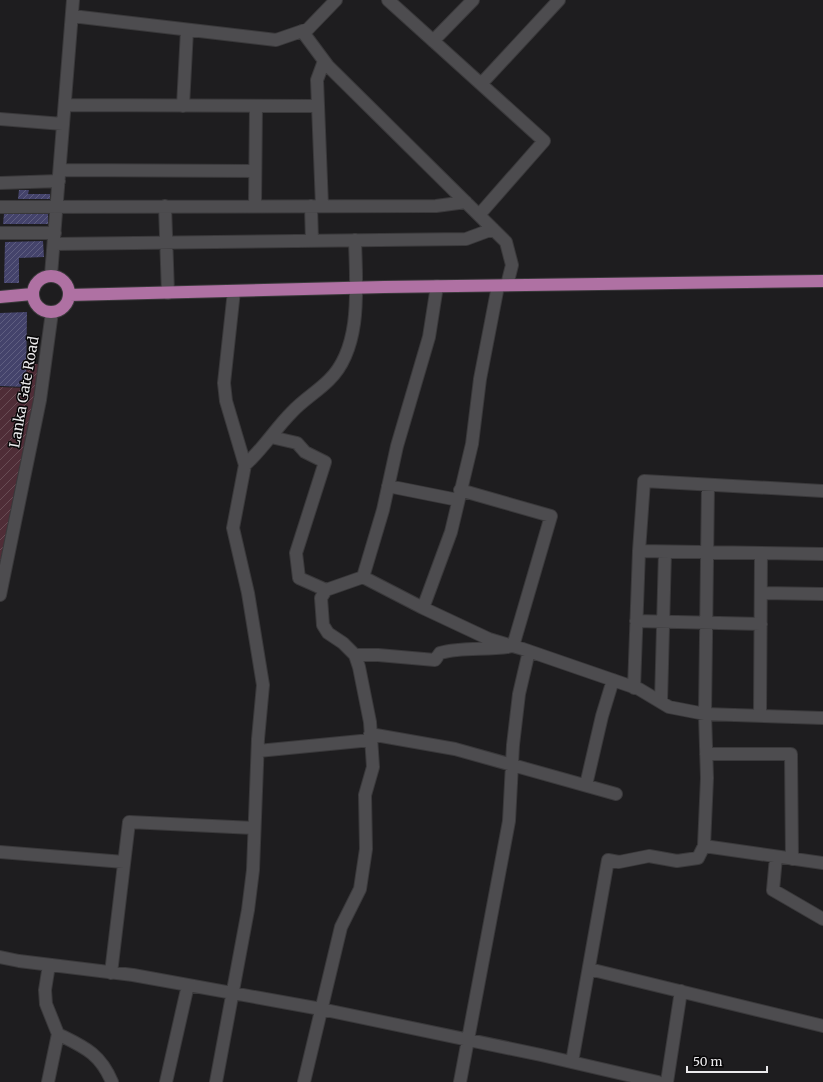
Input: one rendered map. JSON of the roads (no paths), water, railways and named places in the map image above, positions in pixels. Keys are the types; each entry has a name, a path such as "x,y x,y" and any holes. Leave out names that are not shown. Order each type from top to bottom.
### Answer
{"main road":[{"path":"51,275 62,279 69,289 69,295 64,307 52,312 46,312 36,306 32,294 36,283 40,279 51,275"},
{"path":"69,295 437,286 823,281"},
{"path":"0,297 32,294"}],"street":[{"path":"51,275 73,0"},
{"path":"72,16 276,40 308,29 336,0"},
{"path":"388,0 544,141 479,215"},
{"path":"433,41 473,0"},
{"path":"481,84 559,0"},
{"path":"183,106 187,30"},
{"path":"302,31 324,61 506,242 512,266 503,285 480,379 472,444 451,532 423,608"},
{"path":"312,240 316,206 318,106 317,80 324,61"},
{"path":"65,105 318,106"},
{"path":"255,206 256,106"},
{"path":"0,119 63,124"},
{"path":"0,183 59,175 255,171"},
{"path":"0,207 436,206 466,202"},
{"path":"165,206 168,293"},
{"path":"0,233 54,239 166,242 466,239 493,229"},
{"path":"245,465 261,451 282,422 304,400 329,380 344,360 352,338 356,288 355,240"},
{"path":"363,577 383,510 397,446 429,337 437,286"},
{"path":"216,1082 233,993 252,876 258,750 263,685 248,593 233,528 245,465 226,401 224,383 234,291"},
{"name":"Lanka Gate Road","path":"0,595 40,400 52,312"},
{"path":"271,437 297,443 305,452 325,462 296,553 299,578 326,590"},
{"path":"634,688 639,551 644,482 823,491"},
{"path":"572,1062 608,860 619,862 650,856 677,861 698,858 704,846 708,778 705,714 708,485"},
{"path":"388,486 459,495 551,516 513,646"},
{"path":"639,551 708,554 823,554"},
{"path":"661,702 665,552"},
{"path":"760,716 761,554"},
{"path":"304,1082 341,928 360,889 366,849 365,794 373,767 371,737 359,667 355,655 343,643 328,633 323,626 320,598 326,590 363,577 423,608 489,639 613,680 634,688 669,706 705,714 823,718"},
{"path":"761,593 823,594"},
{"path":"636,620 761,624"},
{"path":"355,655 378,655 435,660 440,653 450,650 496,650 513,646"},
{"path":"460,1082 509,821 512,764 519,694 529,651"},
{"path":"586,785 602,716 613,680"},
{"path":"258,750 371,737 455,749 616,794"},
{"path":"706,754 791,754 792,859"},
{"path":"111,973 129,822 254,828"},
{"path":"704,846 823,863"},
{"path":"0,852 124,862"},
{"path":"776,856 772,890 823,919"},
{"path":"0,956 19,962 111,973 321,1009 572,1062 658,1082"},
{"path":"48,1082 58,1034 46,1004 44,990 49,965"},
{"path":"589,969 823,1026"},
{"path":"166,1082 188,985"},
{"path":"667,1082 681,991"},
{"path":"58,1034 85,1048 102,1062 112,1082"}]}
